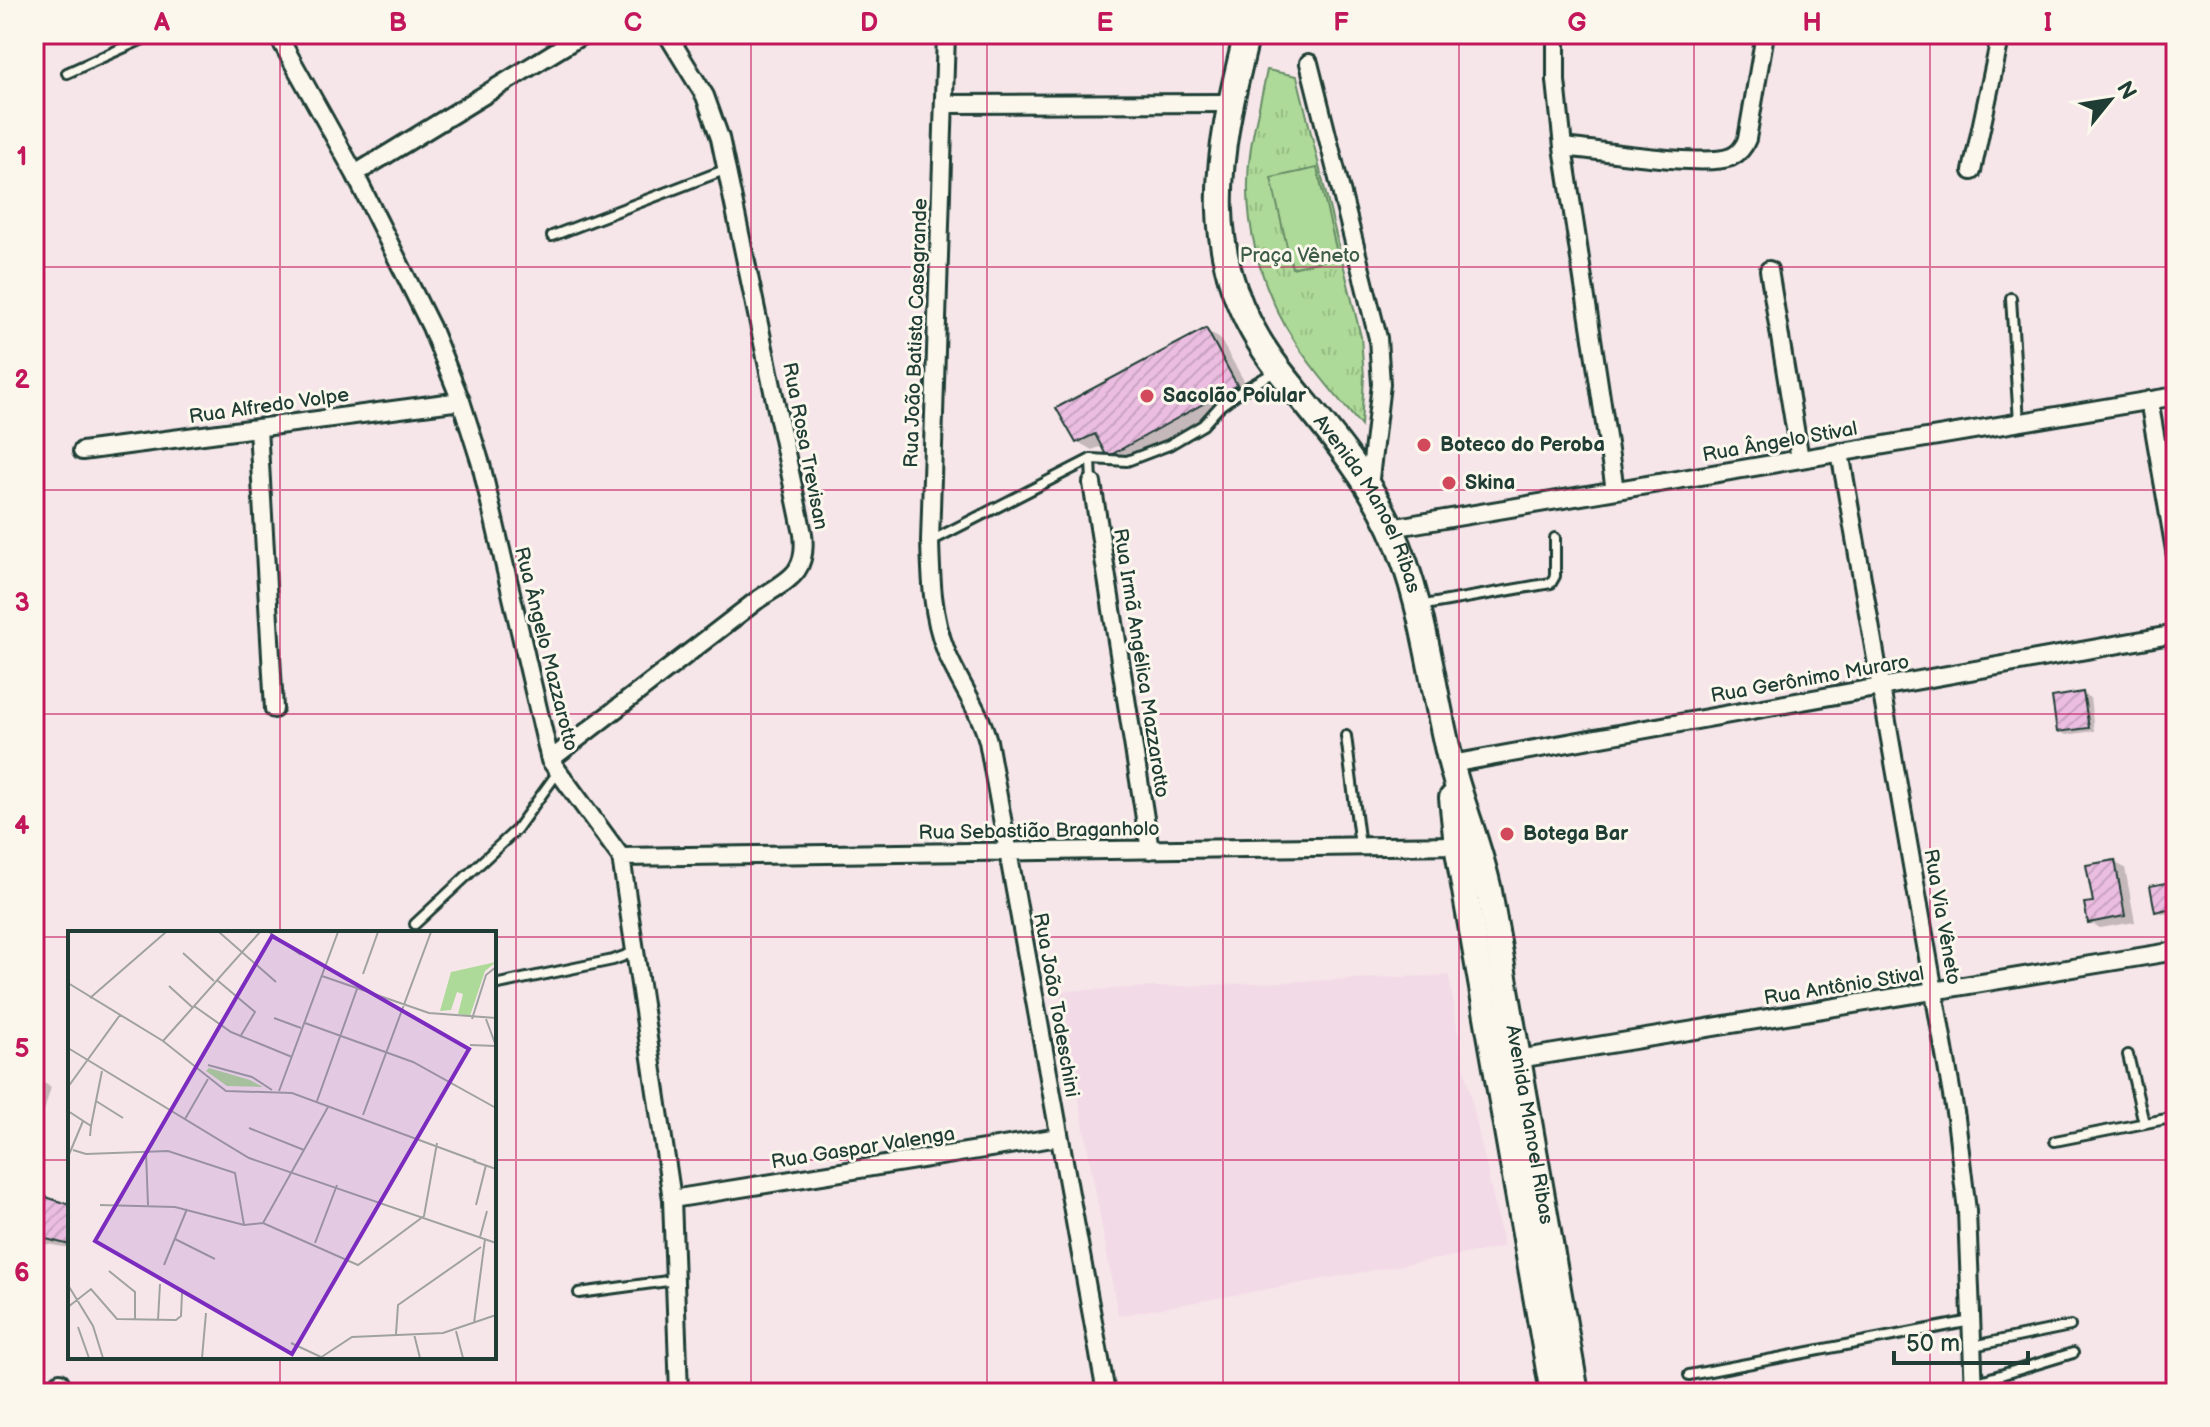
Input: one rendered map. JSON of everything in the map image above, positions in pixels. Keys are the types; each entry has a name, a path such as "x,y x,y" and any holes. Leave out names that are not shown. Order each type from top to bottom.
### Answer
{"main road":[{"name":"Avenida Manoel Ribas","path":"1247,34 1230,103 1219,184 1219,212 1226,261 1239,304 1265,350 1343,448 1369,487 1391,528 1418,606 1451,764 1484,870 1576,1393"},
{"name":"Avenida Manoel Ribas","path":"1451,764 1457,845 1553,1393"}],"street":[{"name":"Rua Ângelo Mazzarotto","path":"277,34 355,174 421,304 461,401 481,464 554,766 621,857 672,1199 679,1393"},
{"path":"355,174 584,34"},
{"name":"Rua Rosa Trevisan","path":"554,766 756,601 791,578 804,561 803,534 728,169 705,96 667,34"},
{"name":"Rua João Batista Casagrande","path":"940,632 931,577 930,541 946,34"},
{"path":"1556,34 1556,81 1563,147 1615,490"},
{"path":"1563,147 1699,161 1732,157 1743,149 1747,139 1765,34"},
{"path":"1972,171 2001,34"},
{"path":"1309,63 1378,338 1381,384 1369,487"},
{"path":"944,104 1230,103"},
{"path":"1769,270 1800,459"},
{"name":"Rua Ângelo Stival","path":"1391,528 2176,396"},
{"path":"2149,400 2176,556"},
{"name":"Rua Alfredo Volpe","path":"82,451 461,401"},
{"path":"258,428 274,709"},
{"name":"Rua Via Vêneto","path":"1840,452 1963,1164 1974,1388"},
{"name":"Rua Irmã Angélica Mazzarotto","path":"1092,483 1150,850"},
{"name":"Rua João Todeschini","path":"940,632 955,671 984,727 1106,1393"},
{"name":"Rua Gerônimo Muraro","path":"1451,764 2176,634"},
{"name":"Rua Sebastião Braganholo","path":"621,857 1457,845"},
{"name":"Rua Antônio Stival","path":"1518,1059 2176,951"},
{"name":"Rua Gaspar Valenga","path":"672,1199 1059,1137"}],"lane":[{"path":"67,73 154,34"},
{"path":"552,236 728,169"},
{"path":"2011,298 2019,422"},
{"path":"930,541 1091,459 1127,461 1169,445 1203,425 1235,395 1279,369"},
{"path":"1091,459 1092,483"},
{"path":"1418,606 1551,583 1555,576 1555,538"},
{"path":"1346,736 1360,846"},
{"path":"415,924 516,830 554,766"},
{"path":"496,985 613,960 635,952"},
{"path":"2128,1055 2144,1123"},
{"path":"2055,1141 2176,1117"},
{"path":"579,1293 675,1280"},
{"path":"1689,1375 1972,1320"},
{"path":"1973,1346 2070,1326"},
{"path":"1974,1388 2073,1353"}],"shaded area":[{"path":"1449,975 1461,1051 1504,1247 1118,1316 1059,991"}],"green space":[{"name":"Praça Vêneto","path":"1267,70 1297,76 1361,337 1364,377 1361,426 1297,345 1272,300 1256,250 1248,199 1248,173"},
{"path":"1317,168 1338,257 1292,268 1271,178"}],"building":[{"name":"Sacolão Polular","path":"1206,328 1237,385 1107,457 1095,434 1076,443 1056,408"},
{"path":"2083,692 2089,728 2057,732 2052,697"},
{"path":"2115,860 2125,916 2088,923 2084,903 2093,902 2086,865"},
{"path":"2176,881 2176,907 2155,912 2150,886"},
{"path":"34,1193 68,1204 68,1244 34,1236"}],"place":[{"name":"Sacolão Polular","path":"1147,396"},
{"name":"Boteco do Peroba","path":"1424,445"},
{"name":"Skina","path":"1449,483"},
{"name":"Botega Bar","path":"1507,834"}]}
